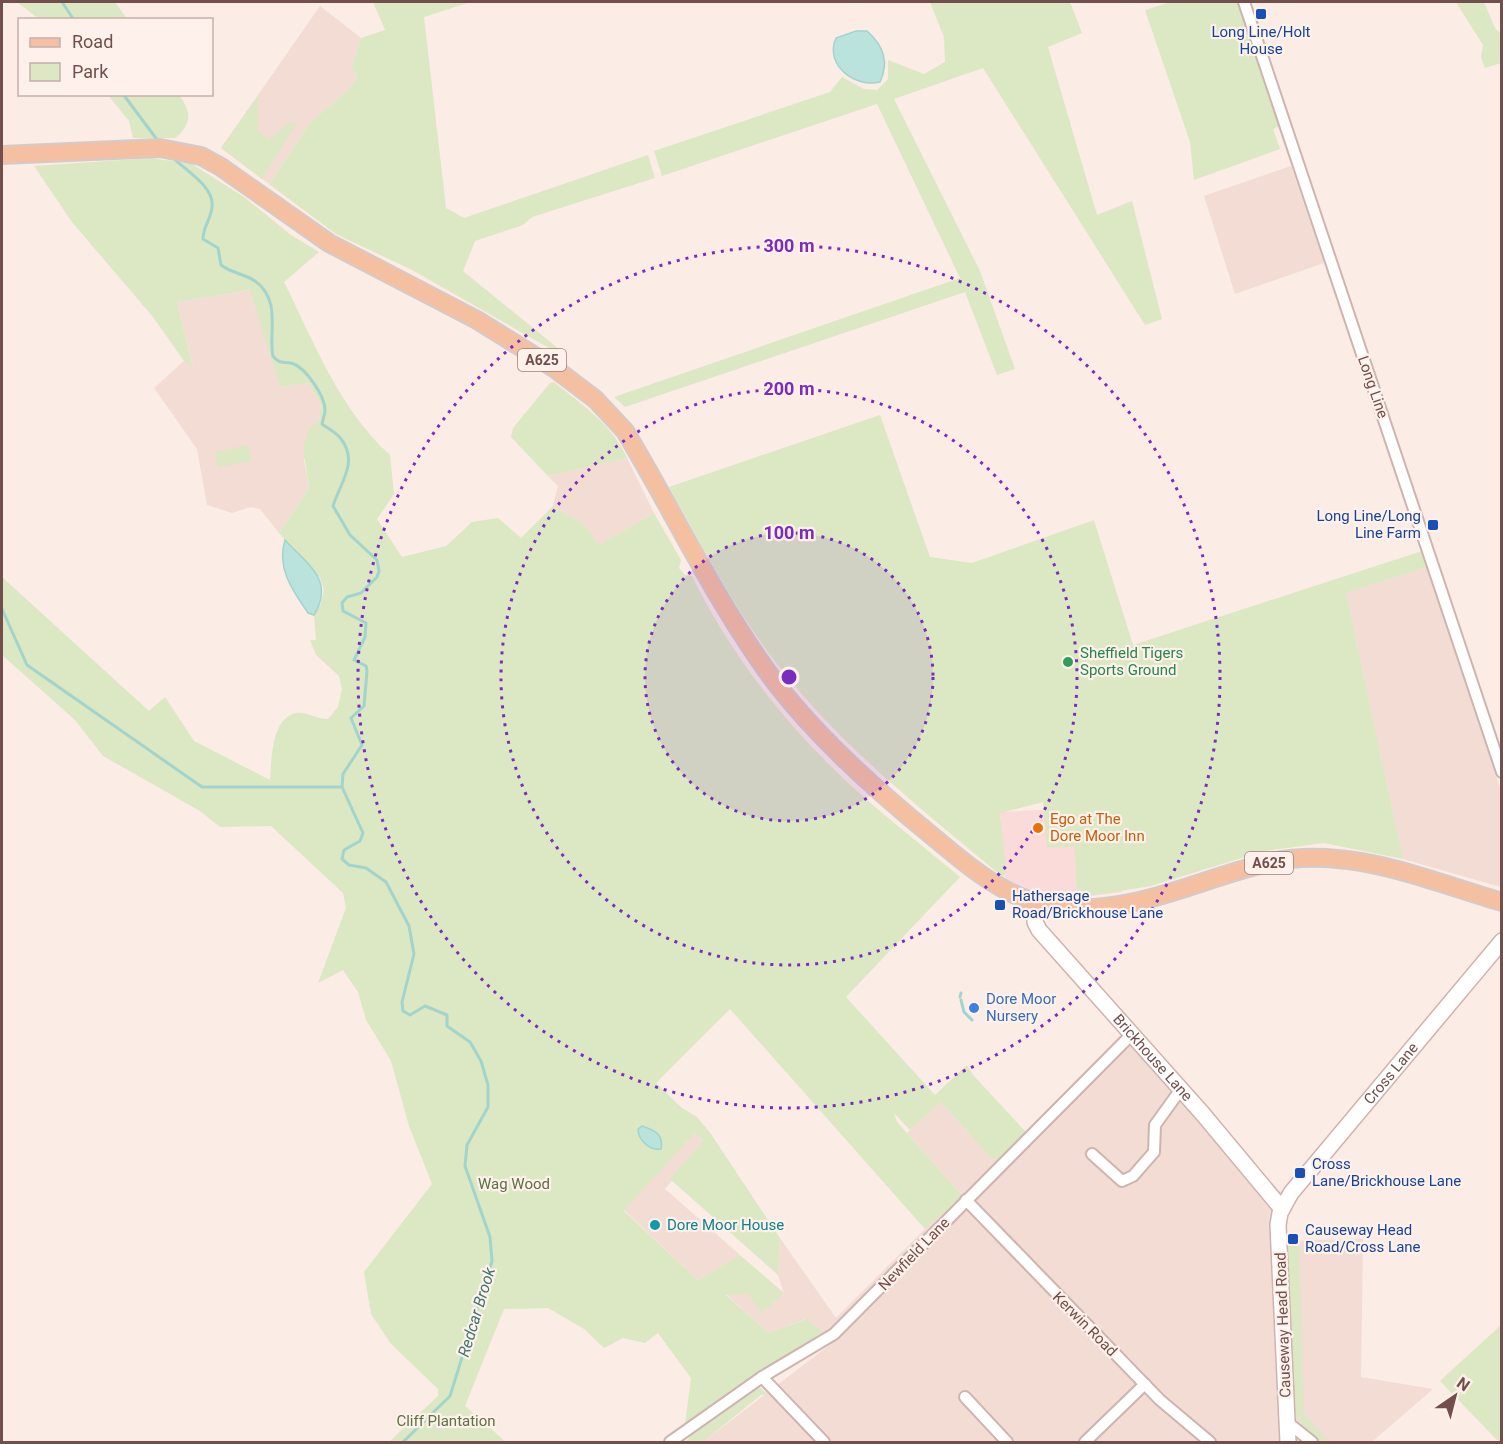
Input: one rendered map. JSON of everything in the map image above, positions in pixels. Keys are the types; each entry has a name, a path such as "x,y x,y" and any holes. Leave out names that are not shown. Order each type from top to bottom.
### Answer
{"main road":[{"name":"A625","path":"2,155 160,148 192,152 221,167 328,243 477,320 572,380 599,403 625,431 712,586 765,666 795,705 829,742 913,821 986,880 1006,892 1037,904 1075,909 1116,906 1159,898 1268,863 1323,857 1369,864 1502,902"}],"street":[{"name":"Long Line","path":"1244,2 1502,772"},
{"name":"Brickhouse Lane","path":"1037,904 1035,922 1038,930 1181,1089 1282,1209"},
{"name":"Cross Lane","path":"1282,1209 1292,1193 1502,941"},
{"name":"Newfield Lane","path":"673,1442 762,1377 834,1334 1131,1035"},
{"path":"1092,1154 1122,1180 1133,1176 1154,1152 1155,1125 1181,1089"},
{"name":"Kerwin Road","path":"966,1200 1144,1384 1210,1443"},
{"name":"Causeway Head Road","path":"1282,1209 1278,1225 1288,1443"},
{"path":"762,1377 824,1443"},
{"path":"1085,1443 1144,1384"},
{"path":"965,1397 1007,1443"},
{"path":"1287,1422 1311,1443"}],"shaded area":[{"path":"320,6 361,38 352,65 357,78 350,88 310,123 269,184 221,148"},
{"path":"1291,166 1324,263 1235,294 1204,196"},
{"path":"251,290 280,387 308,383 321,404 319,422 304,460 309,488 279,533 260,509 251,507 232,513 207,505 197,449 154,388 184,361 193,367 177,302"},
{"path":"627,458 654,513 599,545 585,525 553,506 558,486 548,476"},
{"path":"1427,567 1501,791 1501,887 1403,859 1346,593"},
{"path":"1074,808 1122,892 1060,900 1031,894 1005,882 1000,812"},
{"path":"1132,1026 1277,1190 1283,1192 1293,1203 1285,1223 1286,1241 1363,1239 1361,1377 1433,1389 1372,1442 703,1442 832,1343 805,1319 769,1333 726,1294 784,1294 778,1275 780,1238 836,1318 925,1229 963,1196 907,1133 910,1130 941,1102 989,1156 998,1161"},
{"path":"695,1133 704,1140 665,1189 740,1255 698,1280 624,1210"}],"green space":[{"path":"17,2 115,2 126,18 38,18"},
{"path":"373,2 471,2 424,17 446,208 464,218 648,155 655,178 532,217 523,225 475,241 463,271 565,354 563,356 412,270 336,234 269,184 310,123 350,88 357,78 352,65 361,38 385,30"},
{"path":"930,2 1070,2 1082,33 1048,47 1097,215 1132,201 1162,319 1145,325 983,68 894,99 980,271 1015,369 997,375 965,292 625,407 614,397 960,278 877,104 662,176 654,151 830,92 842,77 864,89 877,90 888,79 888,60 924,74 945,62 944,37"},
{"path":"1171,2 1239,2 1280,126 1273,129 1280,149 1194,180 1190,142 1145,10"},
{"path":"1456,2 1484,2 1495,28 1501,34 1501,63 1485,68 1481,57 1483,45"},
{"path":"109,96 180,96 188,112 185,128 175,138 133,138 129,121"},
{"path":"258,96 258,131 269,140 289,123 297,123 262,179 221,148"},
{"path":"151,158 192,164 244,197 291,235 319,252 284,282 317,351 342,396 372,437 390,455 394,494 377,519 402,557 446,546 472,522 498,518 521,538 553,506 585,525 599,545 654,513 681,560 679,568 685,575 692,576 741,660 802,737 848,783 960,877 846,997 935,1095 967,1065 973,1075 1026,1132 998,1161 989,1156 941,1102 910,1130 894,1113 897,1122 963,1196 925,1229 730,1009 656,1083 682,1108 697,1117 711,1134 780,1238 778,1275 670,1179 704,1140 695,1133 624,1211 698,1280 740,1255 784,1293 762,1313 748,1294 726,1295 769,1333 806,1319 823,1332 685,1424 691,1378 658,1333 645,1343 623,1338 604,1348 584,1329 548,1308 504,1309 465,1406 506,1442 389,1442 438,1396 438,1389 391,1344 371,1314 364,1272 432,1184 409,1126 391,1061 366,1020 358,992 343,970 318,983 346,908 343,893 271,826 220,827 200,811 103,756 75,720 2,655 2,577 149,711 165,697 194,741 270,780 272,752 281,723 296,713 328,719 338,707 342,689 339,676 316,655 310,640 316,640 314,615 321,603 324,590 320,578 279,533 309,488 303,447 310,427 319,422 321,404 308,383 280,387 250,290 177,302 193,368 184,361 153,317 72,222 34,166"},
{"path":"554,382 605,425 627,458 548,476 511,437 513,428 550,383"},
{"name":"Sheffield Tigers Sports Ground","path":"880,415 930,557 972,563 1094,520 1133,645 1422,551 1427,567 1346,593 1403,859 1324,843 1264,851 1151,886 1077,898 1075,847 1047,848 1043,802 1000,813 1006,872 1003,877 916,804 831,726 781,669 735,603 669,487"},
{"path":"248,445 251,461 218,467 215,452"},
{"path":"1286,1241 1299,1241 1304,1414 1330,1442 1320,1442 1293,1414"},
{"path":"1501,1325 1502,1442 1499,1442 1440,1381"},
{"path":"761,1388 767,1394 761,1395 703,1442 686,1442 691,1435 754,1389"}],"water":[{"path":"856,31 867,31 881,48 884,67 880,82 870,83 852,78 838,65 834,57 833,48 836,38"},
{"path":"285,540 310,565 320,582 322,592 320,603 314,615 308,613 284,570"},
{"path":"642,1126 659,1136 661,1149 653,1148 642,1141 638,1129"}],"waterway":[{"name":"Redcar Brook","path":"62,2 73,18"},
{"name":"Redcar Brook","path":"124,96 158,141"},
{"name":"Redcar Brook","path":"172,157 198,179 212,200 203,239 218,248 221,265 255,281 263,289 271,307 273,356 280,362 294,364 309,377 324,404 322,424 334,432 346,448 348,456 346,473 333,506 350,535 377,560 379,571 377,577 361,593 347,597 342,603 343,611 366,623 365,637 354,660 366,666 367,671 364,706 351,718 362,745 343,774 342,787 363,833 360,841 344,850 342,859 349,865 366,868 386,882 409,926 414,954 402,1002 403,1011 410,1015 425,1006 447,1015 447,1026 470,1042 481,1061 488,1085 488,1107 467,1145 465,1166 490,1237 492,1261 450,1396 403,1442"},
{"path":"2,609 27,665 202,787 342,787"},
{"path":"960,997 961,993"},
{"path":"961,1000 964,1012 972,1020"}],"place":[{"name":"Long Line/Holt House","path":"1261,14"},
{"name":"Long Line/Long Line Farm","path":"1433,525"},
{"name":"Sheffield Tigers Sports Ground","path":"1068,662"},
{"name":"Ego at The Dore Moor Inn","path":"1038,828"},
{"name":"Hathersage Road/Brickhouse Lane","path":"1000,905"},
{"name":"Dore Moor Nursery","path":"974,1008"},
{"name":"Cross Lane/Brickhouse Lane","path":"1300,1173"},
{"name":"Dore Moor House","path":"655,1225"},
{"name":"Causeway Head Road/Cross Lane","path":"1293,1239"}],"park label":[{"name":"Wag Wood","path":"514,1184"},
{"name":"Cliff Plantation","path":"446,1421"}]}
